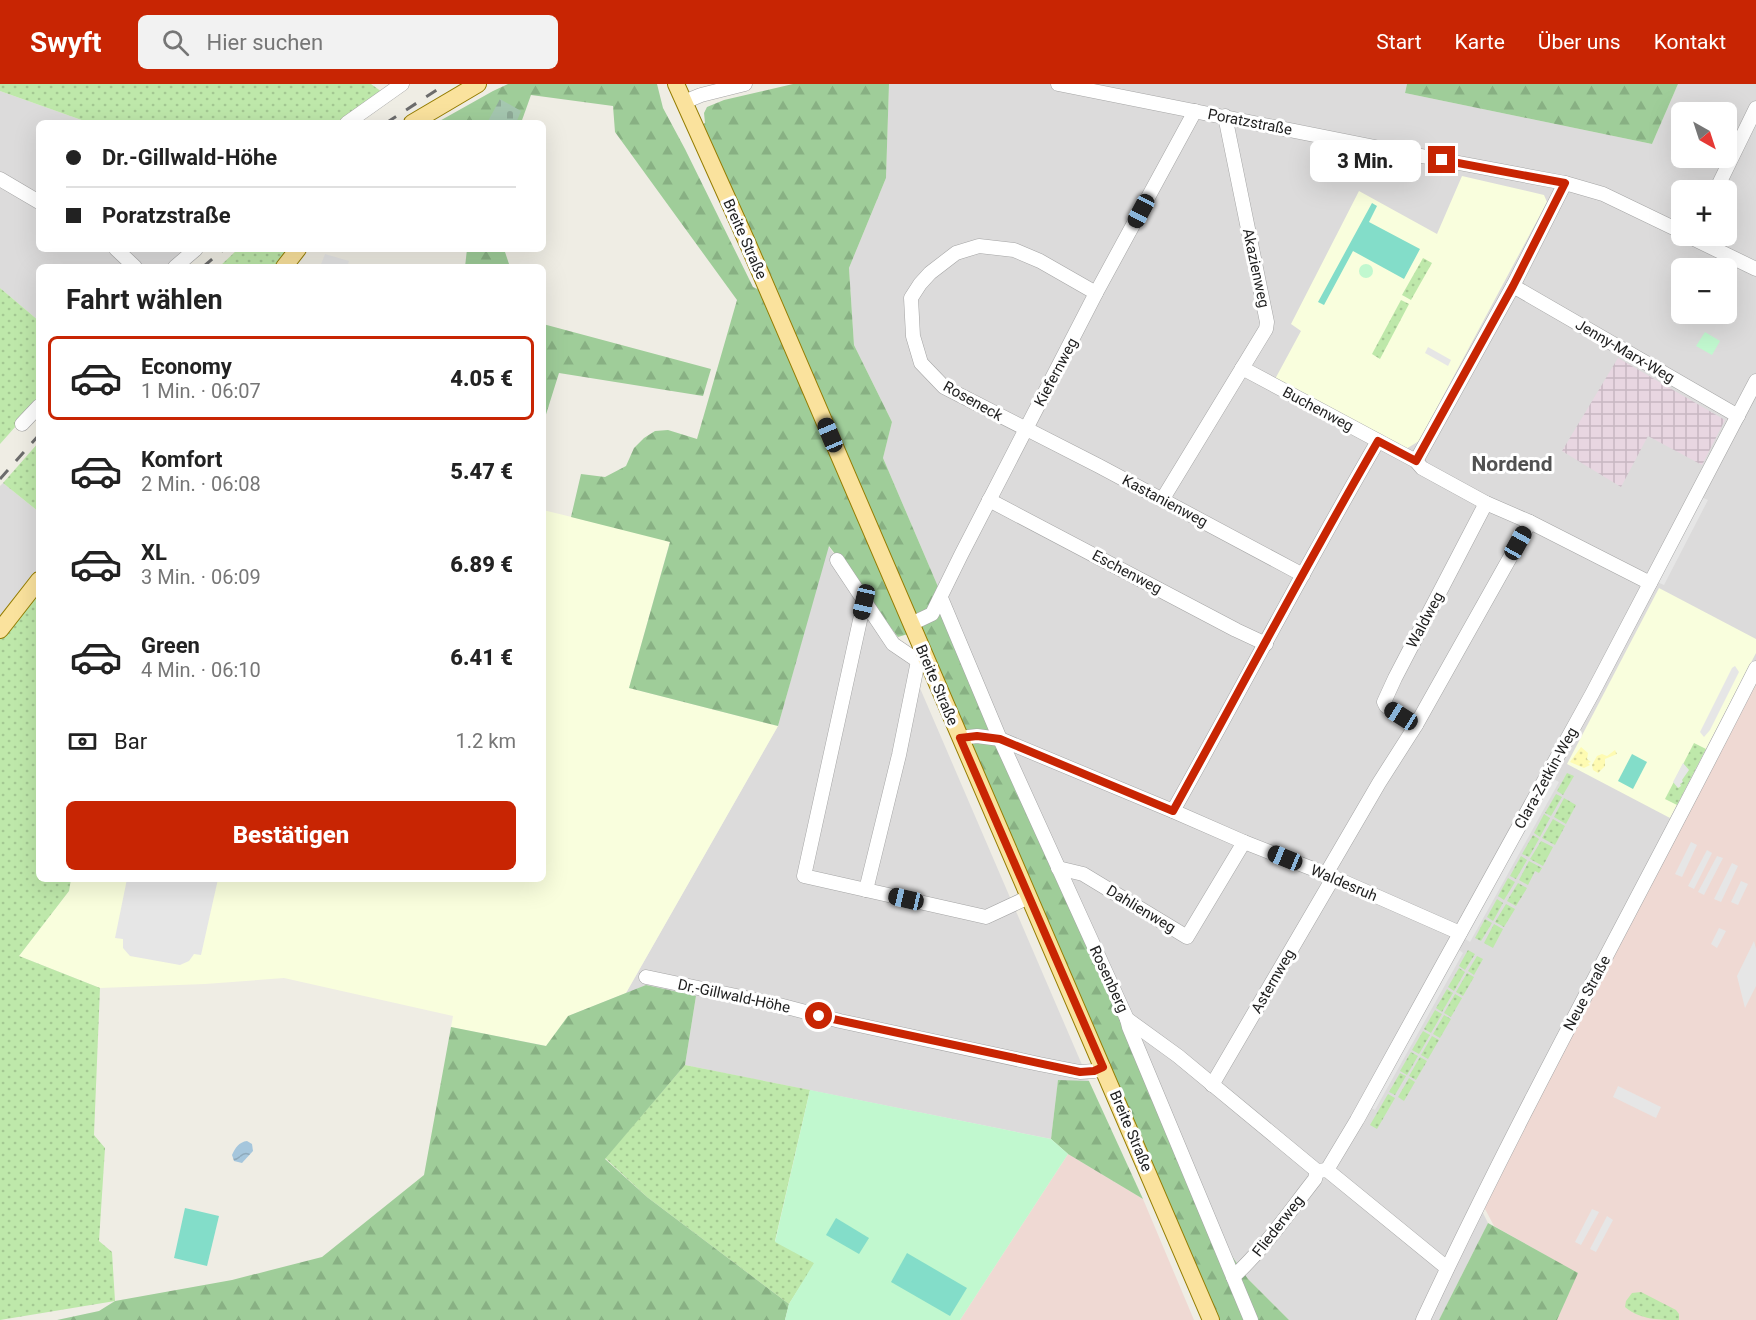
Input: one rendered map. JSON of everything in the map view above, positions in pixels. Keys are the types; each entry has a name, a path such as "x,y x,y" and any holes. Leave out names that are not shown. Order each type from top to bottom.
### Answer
{"main road":[{"path":"417,120 478,84"},
{"name":"Breite Straße","path":"676,84 747,242 911,624 922,660 960,738 1211,1320"},
{"path":"286,264 296,252"},
{"path":"0,630 36,584"}],"street":[{"path":"351,120 402,84"},
{"path":"684,102 701,95 745,84"},
{"name":"Poratzstraße","path":"1058,84 1565,183 1603,194 1671,226"},
{"path":"1721,180 1756,108"},
{"name":"Kiefernweg","path":"911,624 932,614 941,598 1025,429 1195,111"},
{"name":"Akazienweg","path":"1162,500 1266,329 1268,322 1225,116"},
{"path":"0,179 36,200"},
{"path":"1416,461 1513,286 1565,183"},
{"name":"Roseneck","path":"1025,429 944,387 930,375 921,363 913,336 911,298 930,273 956,253 979,246 1014,250 1040,261 1096,293"},
{"name":"Poratzstraße","path":"1711,246 1756,269"},
{"path":"120,252 132,264"},
{"path":"178,264 192,252"},
{"name":"Jenny-Marx-Weg","path":"1513,286 1738,416"},
{"name":"Buchenweg","path":"1242,368 1416,461 1422,468 1486,503 1530,522 1650,583"},
{"name":"Clara-Zetkin-Weg","path":"1322,1171 1357,1120 1592,694 1756,381"},
{"path":"22,424 36,409"},
{"name":"Kastanienweg","path":"1025,429 1303,575"},
{"path":"1173,811 1378,441"},
{"name":"Eschenweg","path":"989,500 1266,644"},
{"name":"Waldweg","path":"1416,725 1386,706 1384,702 1486,503"},
{"path":"1330,876 1379,783 1416,725 1530,522"},
{"path":"837,560 893,644 922,660 867,890"},
{"name":"Rosenberg","path":"941,598 1000,739 1127,1019 1178,1056 1447,1268"},
{"path":"864,602 804,876 986,917 1029,897"},
{"name":"Neue Straße","path":"1423,1320 1516,1128 1756,668"},
{"name":"Waldesruh","path":"960,738 977,736 1000,739 1330,876 1460,933"},
{"name":"Dahlienweg","path":"1058,868 1083,874 1187,938 1244,842"},
{"name":"Asternweg","path":"1212,1085 1330,876"},
{"name":"Dr.-Gillwald-Höhe","path":"646,977 1059,1068 1080,1072 1094,1071 1103,1067"},
{"path":"1127,1019 1251,1320"},
{"name":"Fliederweg","path":"1233,1277 1252,1260 1322,1171"}],"shaded area":[{"path":"889,84 1407,84 1405,93 1652,144 1678,84 1756,84 1756,662 1478,1203 1488,1223 1439,1320 1289,1320 1248,1279 1227,1249 1007,748 883,458 892,422 854,345 849,268 886,178"},
{"path":"0,91 82,120 36,120 36,252 186,252 172,264 36,264 36,318 0,288"},
{"path":"1462,176 1544,195 1547,202 1419,441 1406,449 1274,381 1301,331 1291,324 1359,191 1437,234"},
{"path":"1372,203 1377,206 1369,222 1420,249 1404,279 1353,251 1324,305 1318,302"},
{"path":"325,254 349,261 348,264 321,264"},
{"path":"1428,347 1451,360 1448,366 1425,353"},
{"path":"1618,358 1725,420 1702,465 1648,436 1621,487 1562,451"},
{"path":"3,483 36,510 36,576 0,622 0,486"},
{"path":"1701,497 1708,500 1664,585 1657,582"},
{"path":"546,511 670,541 629,688 778,726 626,993 568,1016 547,1046 451,1027 453,1016 284,978 100,988 19,956 69,891 70,882 546,882"},
{"path":"828,546 898,637 1089,1081 1058,1081 1051,1139 685,1065 696,996 626,993 778,726"},
{"path":"1659,588 1756,639 1756,653 1670,818 1567,764"},
{"path":"1735,666 1739,672 1710,730 1704,737 1700,732"},
{"path":"1756,682 1756,1320 1557,1320 1577,1273 1494,1226 1484,1207"},
{"path":"1632,754 1647,762 1633,789 1618,781"},
{"path":"1683,763 1689,770 1678,788 1673,782"},
{"path":"1553,779 1559,782 1470,942 1464,938"},
{"path":"1691,842 1697,845 1682,877 1675,874"},
{"path":"1707,850 1712,853 1694,889 1688,886"},
{"path":"1717,856 1723,858 1704,895 1698,892"},
{"path":"1732,863 1738,866 1721,902 1714,899"},
{"path":"1741,881 1748,884 1738,905 1731,902"},
{"path":"126,882 217,882 201,955 194,954 189,961 180,965 130,956 123,948 123,939 115,938"},
{"path":"1719,928 1726,931 1717,948 1711,944"},
{"path":"1754,941 1756,986 1745,1008 1737,976"},
{"path":"1458,949 1463,953 1375,1110 1369,1107"},
{"path":"1618,1086 1661,1107 1656,1118 1613,1097"},
{"path":"1068,1154 1143,1199 1194,1320 960,1320"},
{"path":"185,1208 219,1216 207,1266 174,1258"},
{"path":"1592,1209 1599,1212 1581,1245 1575,1242"},
{"path":"1607,1216 1613,1220 1596,1252 1590,1249"},
{"path":"836,1218 869,1238 859,1254 826,1235"},
{"path":"907,1253 967,1288 950,1316 891,1282"}],"green space":[{"path":"0,84 371,84 382,92 345,120 82,120 0,91"},
{"path":"508,84 657,84 663,108 753,287 762,291 908,634 898,637 829,546 778,726 629,688 670,542 571,517 581,474 605,477 626,466 634,448 655,431 668,430 697,439 737,300 615,132 613,106 531,95 522,120 441,120"},
{"path":"793,84 889,84 886,178 849,268 854,345 892,422 883,458 1007,748 1227,1249 1248,1279 1289,1320 1217,1320 702,125 705,123 704,113 707,107 724,100"},
{"path":"1407,84 1678,84 1652,144 1405,93"},
{"path":"500,99 521,111 517,120 489,120"},
{"path":"235,252 287,252 277,264 222,264"},
{"path":"467,252 505,252 509,264 465,264"},
{"path":"1423,258 1432,263 1411,300 1402,295"},
{"path":"1366,264 1371,266 1373,271 1371,276 1366,278 1361,276 1359,271 1361,266"},
{"path":"0,288 36,318 36,403 0,444"},
{"path":"1401,300 1409,304 1380,359 1372,354"},
{"path":"546,325 711,369 703,396 559,373 546,414"},
{"path":"1705,332 1720,341 1712,355 1696,346"},
{"path":"36,445 36,510 3,483"},
{"path":"36,590 36,882 70,882 69,891 19,956 100,988 94,1135 105,1148 99,1241 112,1252 115,1301 0,1320 0,637"},
{"path":"1694,743 1706,749 1677,805 1665,799"},
{"path":"1567,773 1574,776 1563,795 1557,791"},
{"path":"1556,794 1562,797 1551,816 1545,813"},
{"path":"1564,798 1576,805 1566,824 1554,817"},
{"path":"1544,814 1550,818 1540,837 1534,833"},
{"path":"1553,819 1565,826 1555,845 1542,838"},
{"path":"1533,835 1539,839 1529,857 1522,854"},
{"path":"1541,841 1553,847 1543,866 1530,859"},
{"path":"1521,856 1527,860 1516,879 1510,876"},
{"path":"1529,861 1542,868 1539,873 1535,871 1528,885 1519,880"},
{"path":"1508,878 1515,882 1504,900 1498,896"},
{"path":"1518,883 1527,888 1516,906 1507,901"},
{"path":"1497,899 1503,903 1493,921 1487,917"},
{"path":"1506,904 1515,909 1504,927 1495,922"},
{"path":"1485,919 1492,923 1481,941 1475,938"},
{"path":"1494,924 1503,929 1493,948 1484,943"},
{"path":"1468,950 1475,954 1465,970 1459,966"},
{"path":"1477,956 1483,959 1474,975 1468,971"},
{"path":"1459,968 1465,972 1454,991 1448,987"},
{"path":"1467,973 1474,977 1463,996 1456,992"},
{"path":"646,985 696,996 685,1065 605,1159 647,1197 789,1304 785,1320 57,1320 99,1311 115,1301 232,1280 322,1257 424,1175 451,1027 546,1046 568,1016"},
{"path":"1447,989 1453,993 1442,1012 1436,1008"},
{"path":"1455,994 1462,998 1451,1017 1444,1013"},
{"path":"1435,1010 1442,1014 1431,1033 1424,1029"},
{"path":"1444,1015 1451,1019 1440,1038 1433,1034"},
{"path":"1423,1031 1430,1035 1419,1054 1412,1050"},
{"path":"1432,1036 1439,1040 1428,1059 1421,1055"},
{"path":"1411,1052 1418,1056 1407,1075 1400,1071"},
{"path":"1420,1057 1427,1061 1416,1080 1409,1076"},
{"path":"685,1065 810,1090 775,1241 815,1263 789,1304 647,1197 605,1158"},
{"path":"1400,1073 1406,1076 1395,1095 1389,1092"},
{"path":"1409,1078 1415,1082 1404,1101 1398,1097"},
{"path":"1058,1080 1089,1081 1143,1199 1068,1154 1051,1139"},
{"path":"810,1090 1051,1139 1068,1154 960,1320 785,1320 789,1304 814,1263 775,1242"},
{"path":"1388,1094 1395,1098 1377,1129 1370,1125"},
{"path":"1488,1223 1578,1273 1557,1320 1439,1320"},
{"path":"1641,1292 1676,1310 1679,1320 1644,1317 1625,1307 1632,1293"}],"sand":[{"path":"1581,747 1588,753 1587,759 1591,762 1584,768 1570,762"},
{"path":"1615,750 1617,754 1605,759 1605,766 1598,773 1593,770 1592,765 1597,756 1602,754 1607,756"}],"water":[{"path":"247,1141 252,1144 253,1151 242,1163 234,1161 232,1155 234,1150"}],"railway":[{"path":"391,120 446,84"},
{"path":"206,264 220,252"},
{"path":"0,479 36,438"}],"district":[{"name":"Nordend","path":"1512,464"}],"route":[{"path":"819,1016 1080,1072 1094,1071 1103,1067 960,738 977,736 1000,739 1173,811 1378,441 1416,461 1513,286 1565,183 1442,160"}]}
